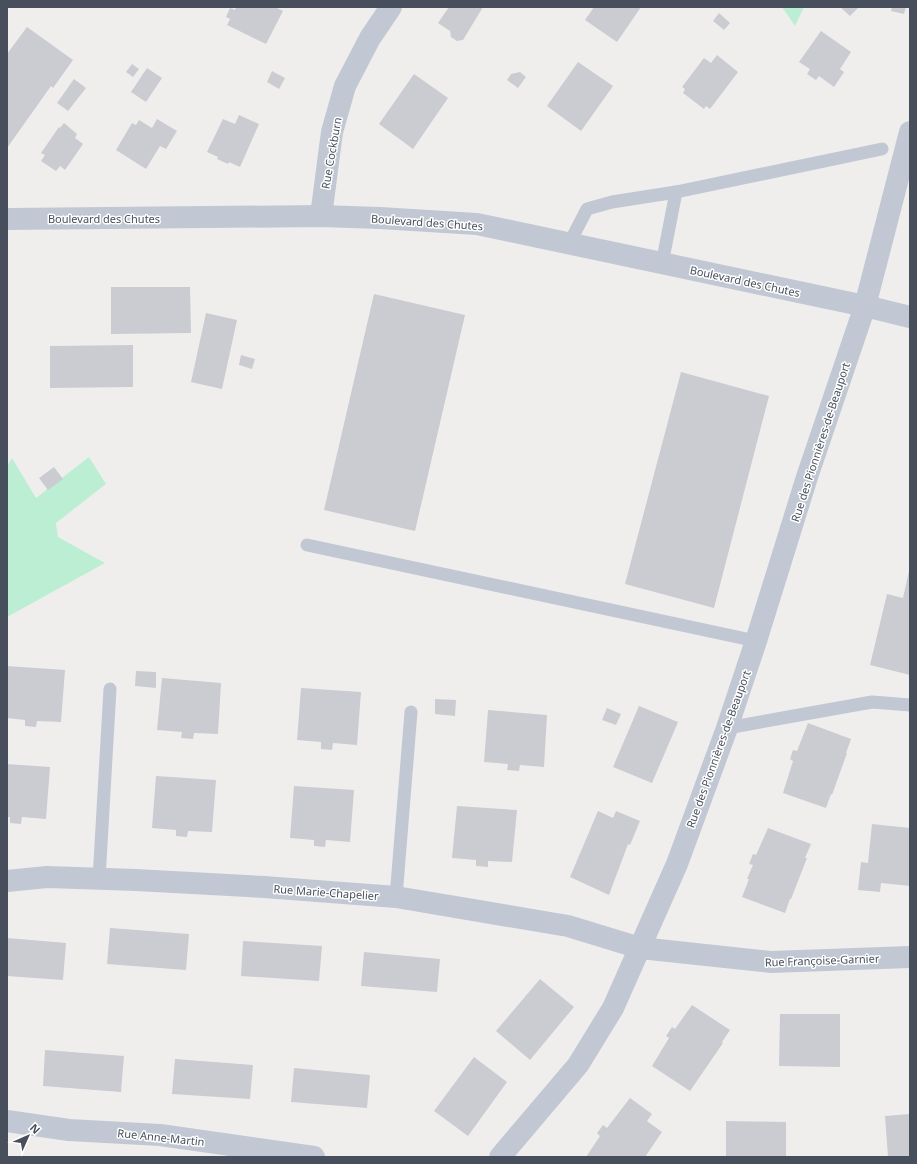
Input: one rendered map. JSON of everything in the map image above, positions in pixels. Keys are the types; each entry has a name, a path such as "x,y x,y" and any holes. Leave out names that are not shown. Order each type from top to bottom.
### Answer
{"street":[{"name":"Rue Cockburn","path":"321,216 332,132 345,86 370,38 391,7"},
{"name":"Rue des Pionnières-de-Beauport","path":"500,1157 578,1065 613,1008 677,864 727,728 756,641 807,477 865,306 910,132"},
{"name":"Boulevard des Chutes","path":"7,218 249,218 321,216 477,224 865,306 910,317"},
{"name":"Rue Marie-Chapelier","path":"7,881 47,877 99,879 264,887 396,896 568,926 640,948"},
{"name":"Rue Françoise-Garnier","path":"640,948 770,962 910,957"},
{"name":"Rue Anne-Martin","path":"7,1121 69,1130 160,1135 314,1157"}],"lane":[{"path":"569,244 587,209 612,202 676,192 882,149"},
{"path":"662,264 676,192"},
{"path":"307,545 756,641"},
{"path":"99,879 110,690"},
{"path":"727,728 872,702 910,705"},
{"path":"396,896 411,712"}],"green space":[{"path":"782,7 804,7 795,26"},
{"path":"89,457 106,484 56,523 58,537 105,563 7,617 7,466 12,458 36,498"}],"building":[{"path":"236,7 275,7 283,11 266,44 227,25 230,19 226,17 230,8 235,10"},
{"path":"449,7 483,7 463,40 457,41 451,37 450,31 438,23"},
{"path":"594,7 641,7 617,42 585,20"},
{"path":"840,7 859,7 850,16"},
{"path":"892,7 906,7 904,14 891,11"},
{"path":"719,13 730,23 724,30 713,21"},
{"path":"27,27 73,60 53,88 51,86 7,148 7,54"},
{"path":"821,31 851,52 840,69 844,72 834,87 819,76 816,80 807,74 810,69 799,62"},
{"path":"717,55 738,72 710,109 706,106 704,109 683,93 685,89 682,87 704,58 711,63"},
{"path":"578,62 613,86 581,131 547,106"},
{"path":"132,64 139,69 133,77 126,72"},
{"path":"147,68 162,78 146,102 131,92"},
{"path":"272,71 285,78 279,89 267,82"},
{"path":"520,72 526,77 518,88 507,80 511,74"},
{"path":"414,74 448,98 413,149 379,124"},
{"path":"74,79 86,88 68,111 57,103"},
{"path":"239,115 259,124 240,167 217,159 218,157 207,152 223,119 235,124"},
{"path":"157,119 177,131 166,149 160,146 146,169 116,150 132,123 136,125 139,120 152,128"},
{"path":"64,123 77,134 75,138 83,144 65,170 60,166 56,171 41,161 45,155 41,153 59,127 60,128"},
{"path":"111,287 190,287 191,333 111,334"},
{"path":"374,294 465,315 415,531 324,510"},
{"path":"206,313 237,320 222,389 191,382"},
{"path":"133,345 133,387 50,388 50,346"},
{"path":"241,355 255,359 252,369 239,365"},
{"path":"681,372 769,396 714,608 625,584"},
{"path":"54,467 63,479 48,490 39,478"},
{"path":"909,571 910,675 870,665 887,594 903,598"},
{"path":"7,666 65,670 61,722 37,721 36,727 25,726 25,720 7,718"},
{"path":"136,671 156,672 156,688 135,686"},
{"path":"162,678 221,683 218,734 194,733 193,739 181,738 182,732 157,730"},
{"path":"301,688 361,692 357,745 333,743 332,750 321,749 321,742 297,740"},
{"path":"435,699 456,700 455,716 435,714"},
{"path":"639,706 678,722 652,783 613,767"},
{"path":"607,708 621,714 616,725 602,720"},
{"path":"488,710 547,715 544,767 520,765 519,771 507,770 508,764 484,762"},
{"path":"808,723 851,739 832,795 831,794 826,808 783,793 793,761 790,759 793,750 797,751"},
{"path":"7,764 50,767 46,819 22,817 21,824 10,823 10,817 7,817"},
{"path":"156,776 216,780 212,832 188,831 187,837 176,836 176,830 152,828"},
{"path":"294,786 354,790 350,842 326,840 325,847 314,846 314,840 290,838"},
{"path":"457,806 517,810 512,862 488,861 488,867 476,866 476,860 452,858"},
{"path":"598,811 613,818 616,811 640,821 630,845 628,844 609,895 570,877"},
{"path":"872,824 910,828 910,886 881,883 880,892 858,890 861,862 868,863"},
{"path":"768,828 811,844 785,913 742,897 753,865 749,864 753,854 756,855"},
{"path":"110,928 189,934 186,970 107,964"},
{"path":"7,938 66,943 63,980 7,976"},
{"path":"243,941 322,946 319,981 241,976"},
{"path":"364,952 440,959 437,992 361,986"},
{"path":"540,979 574,1007 530,1060 496,1031"},
{"path":"692,1005 730,1030 722,1042 723,1043 690,1091 652,1066 669,1038 666,1036 672,1027 675,1029"},
{"path":"780,1014 840,1014 840,1067 779,1066"},
{"path":"45,1050 124,1056 121,1092 43,1086"},
{"path":"474,1057 507,1082 468,1136 434,1111"},
{"path":"175,1059 253,1065 250,1099 172,1094"},
{"path":"294,1068 370,1075 367,1108 291,1102"},
{"path":"630,1098 652,1114 647,1121 662,1132 645,1157 586,1157 600,1136 597,1133 603,1125 607,1128"},
{"path":"910,1114 910,1157 888,1157 885,1116"},
{"path":"726,1121 786,1122 786,1157 726,1157"}]}
